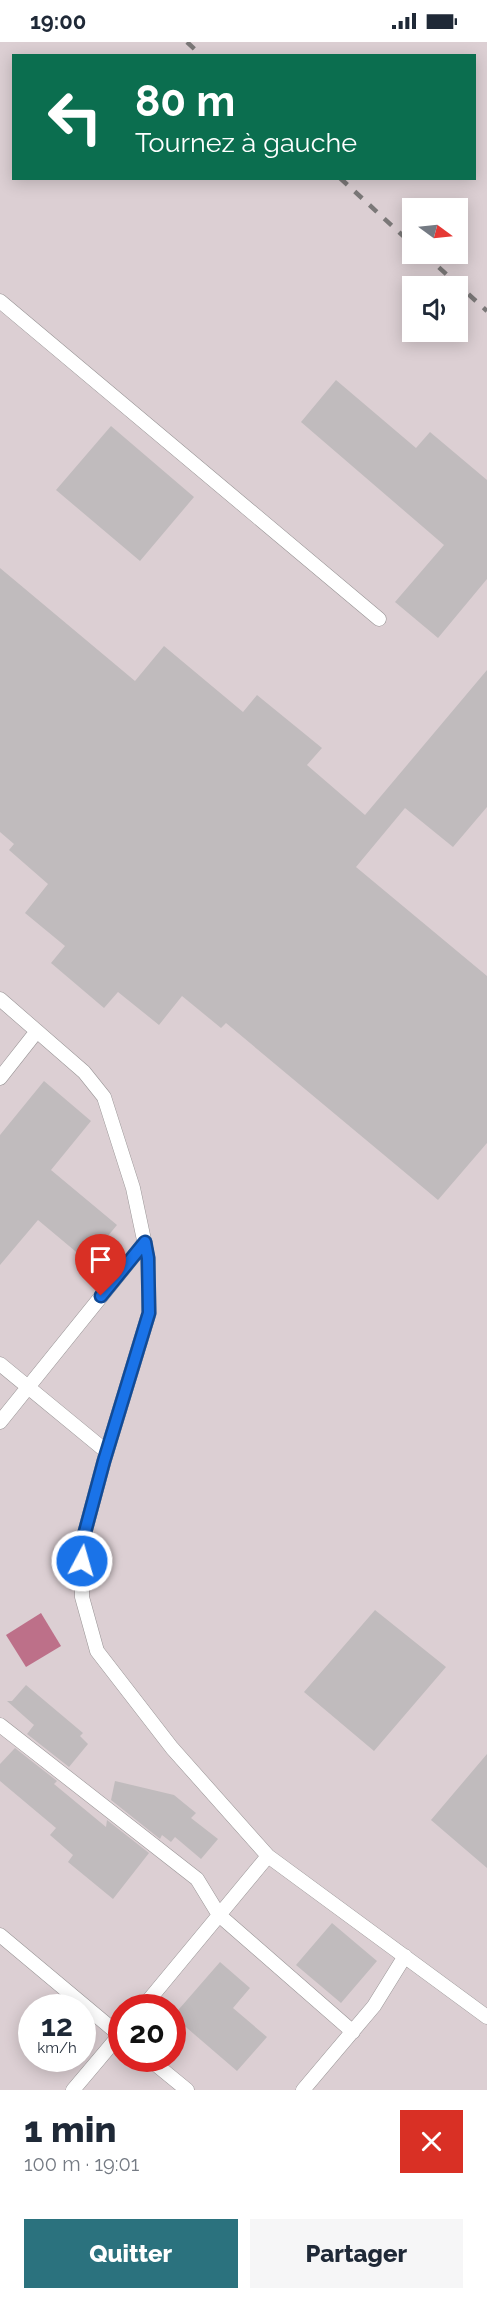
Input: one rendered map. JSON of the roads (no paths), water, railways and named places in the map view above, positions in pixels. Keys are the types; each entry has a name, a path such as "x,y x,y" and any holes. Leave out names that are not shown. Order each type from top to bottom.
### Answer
{"lane":[{"path":"0,301 379,619"},
{"path":"0,999 84,1072 104,1096 133,1188 148,1258 149,1313 82,1543 82,1597 97,1651 172,1748 268,1856 487,2017"},
{"path":"0,1078 37,1032"},
{"path":"0,1422 145,1242"},
{"path":"0,1364 107,1452"},
{"path":"0,1725 197,1880 219,1915 353,2032"},
{"path":"154,1994 268,1856"},
{"path":"0,1935 108,2024"},
{"path":"303,2090 374,2006 405,1956"},
{"path":"73,2090 108,2050"},
{"path":"165,2072 187,2090"}],"railway":[{"path":"187,42 200,54"},
{"path":"342,180 402,235"},
{"path":"435,264 487,311"}]}
